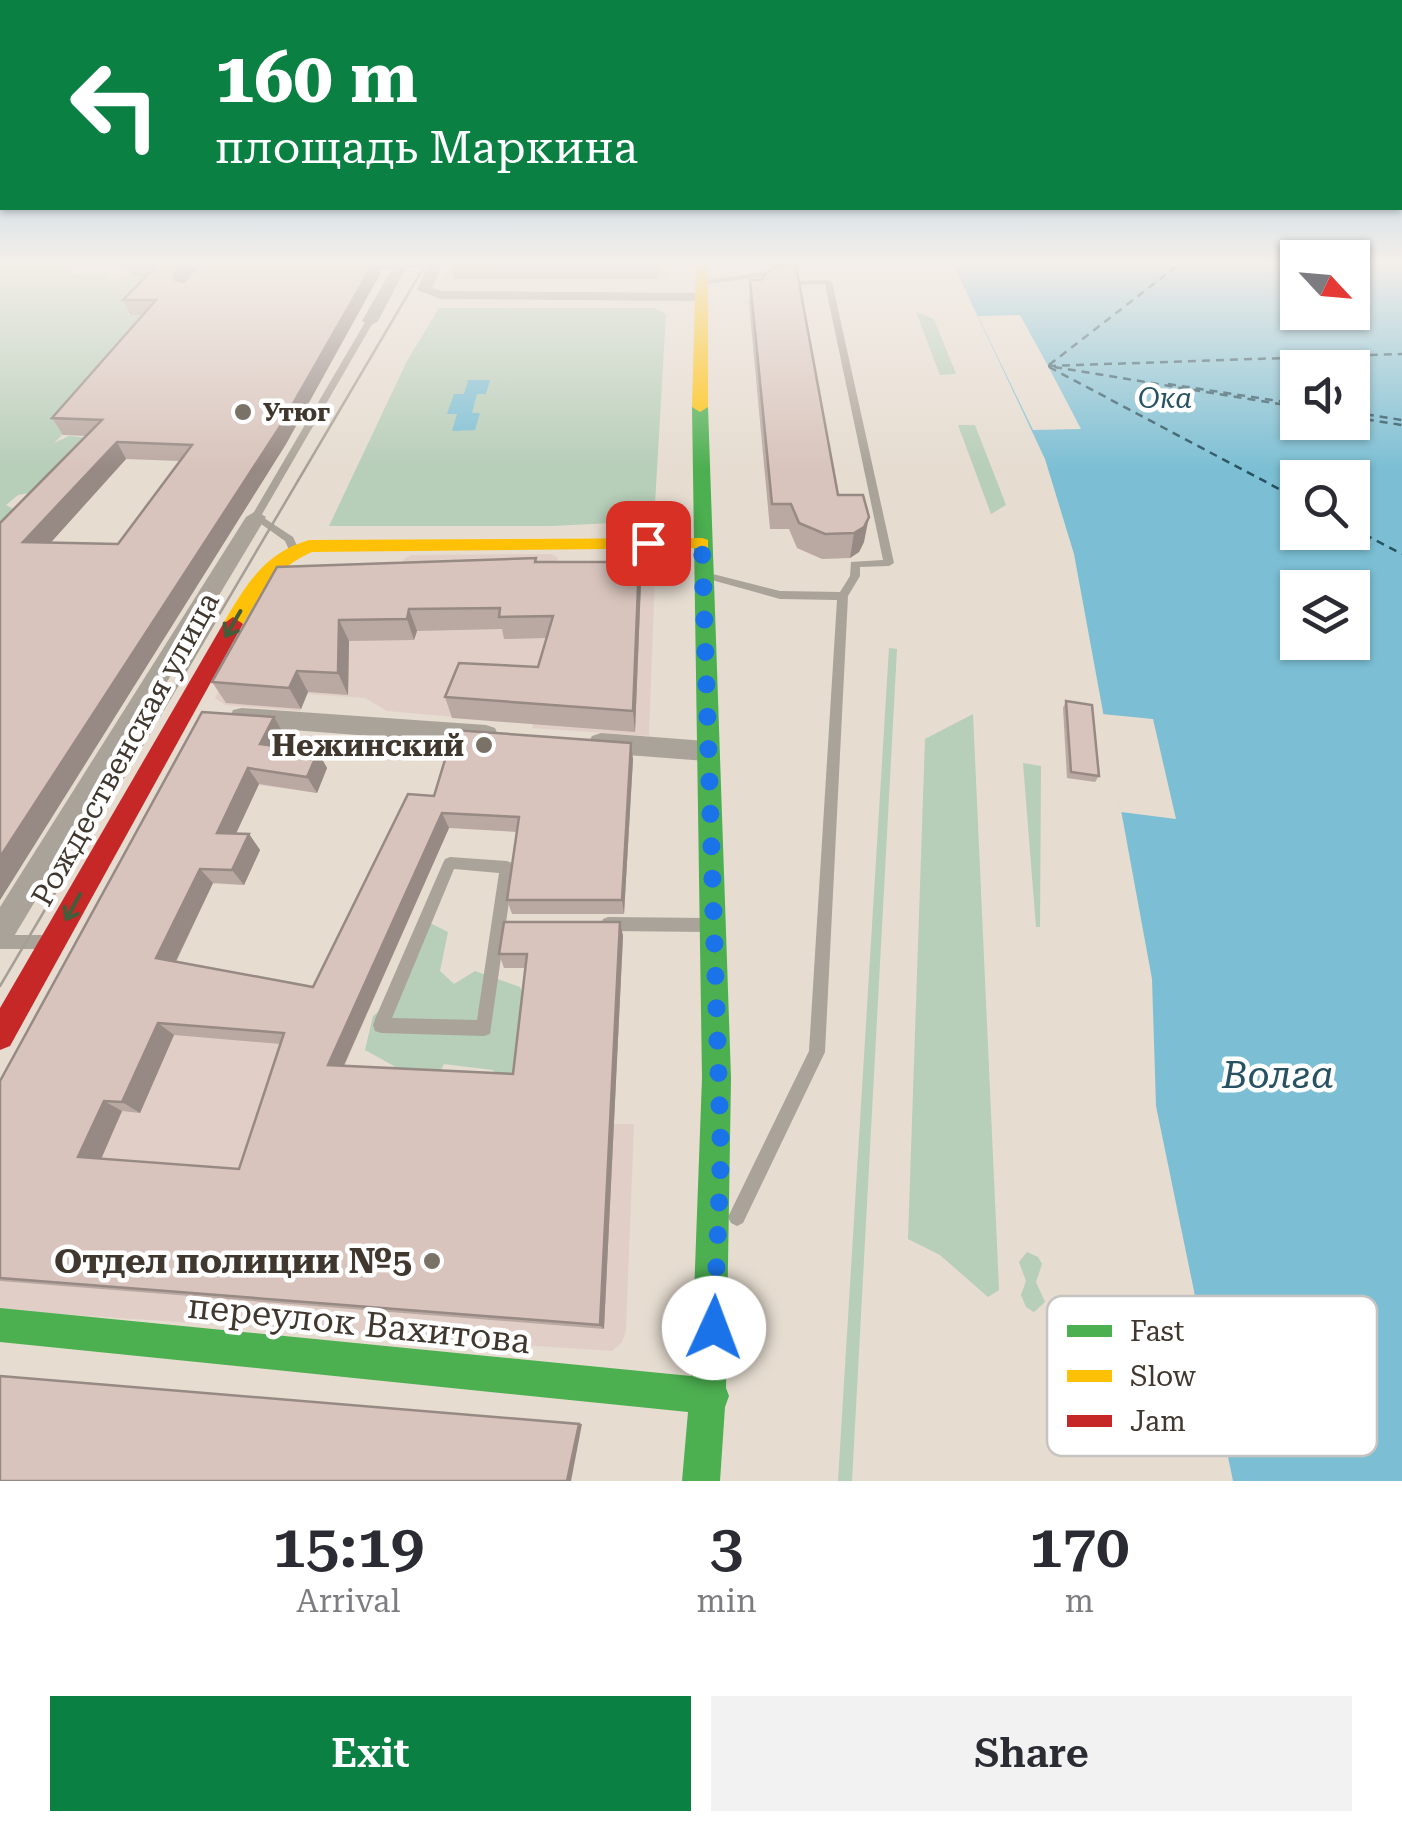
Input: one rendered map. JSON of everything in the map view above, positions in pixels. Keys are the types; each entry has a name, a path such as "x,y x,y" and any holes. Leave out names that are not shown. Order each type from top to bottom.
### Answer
{"street":[{"path":"701,331 706,751 721,1154 711,1396 701,1481"},
{"name":"Рождественская улица","path":"0,933 256,517"},
{"path":"294,550 309,546 702,544"},
{"name":"Рождественская улица","path":"0,1036 259,579 279,558 294,550"},
{"path":"182,713 507,736"},
{"path":"584,742 706,751"},
{"name":"переулок Вахитова","path":"0,1325 711,1396"}],"lane":[{"name":"Рождественская улица","path":"256,517 364,331"},
{"path":"716,1260 817,1052 842,596 856,576 855,564 889,562 839,331"},
{"path":"256,517 288,539 294,550"},
{"path":"702,574 780,595 842,596"},
{"path":"450,863 507,868 504,925 484,1028 381,1025 450,863"},
{"path":"586,924 715,925"},
{"path":"0,942 53,942"}],"shaded area":[{"path":"552,554 558,558 556,567 561,570 646,570 655,575 649,736 532,728 533,724 387,711 365,698 307,694 300,711 225,705 215,698 279,580 401,568 404,559 411,555"},
{"path":"198,729 285,729 271,759 317,793 258,785 230,847 244,885 212,884 172,971 303,1045 349,1055 342,1075 496,1124 634,1124 626,1330 622,1342 612,1351 0,1310 0,1090"}],"green space":[{"path":"0,331 167,331 54,443 69,436 101,439 34,492 18,495 6,505 21,513 0,569"},
{"path":"425,331 665,331 654,521 551,526 329,526"},
{"path":"923,331 939,331 956,374 940,375"},
{"path":"958,425 975,425 1006,505 991,514"},
{"path":"889,648 897,649 852,1481 838,1481"},
{"path":"973,714 999,1290 988,1297 940,1255 908,1239 925,739"},
{"path":"1023,763 1041,766 1040,927 1036,927"},
{"path":"430,923 448,932 440,971 454,984 475,971 520,987 549,1051 508,1086 493,1070 444,1064 432,1087 408,1090 394,1066 365,1050 373,1016 397,996"},
{"path":"1027,1252 1042,1264 1036,1282 1045,1302 1034,1312 1026,1307 1021,1295 1026,1281 1019,1262"}],"water":[{"path":"985,331 1402,331 1402,1481 1233,1481 1228,1456 1377,1456 1377,1296 1195,1296 1156,1106 1152,979 1074,554 1045,459"},
{"path":"468,380 490,380 486,394 477,394 472,413 480,413 475,430 452,431 457,414 447,414 454,394 464,394"}],"pier":[{"path":"985,331 1029,331 1081,429 1033,430"},
{"path":"1102,714 1153,719 1176,819 1121,812"}],"building":[{"path":"129,331 334,331 279,428 0,857 0,523 102,420 52,418","holes":["117,442 192,445 118,544 23,542"]},
{"path":"755,331 808,331 838,495 863,495 869,517 864,527 854,533 825,534 799,523 791,504 772,504"},
{"path":"536,558 535,562 639,562 633,711 445,697 459,663 538,667 553,616 499,617 500,608 409,609 407,619 339,620 338,673 297,671 289,688 212,682 277,567"},
{"path":"1066,701 1092,705 1099,776 1071,772"},
{"path":"202,712 274,717 260,744 318,752 307,777 248,768 217,833 249,834 232,870 200,869 156,958 313,987 408,794 434,796 454,730 631,743 622,900 507,900 519,817 442,813 328,1065 513,1074 527,954 499,954 504,922 620,922 600,1325 0,1278 0,1081","holes":["158,1023 284,1033 239,1169 78,1157 104,1101 122,1102"]},
{"path":"0,1376 579,1424 567,1481 0,1481"}],"ferry route":[{"path":"1049,365 1093,331"},
{"path":"1048,366 1402,354"},
{"path":"1049,367 1280,489"},
{"path":"1054,367 1280,404"},
{"path":"1168,384 1280,401"},
{"path":"1370,415 1402,420"},
{"path":"1370,420 1402,425"},
{"path":"1370,537 1402,554"}],"tram line":[{"path":"0,986 386,331"}],"traffic: fast":[{"path":"700,407 717,1078 711,1346 701,1481"},
{"path":"0,1325 711,1396"}],"traffic: slow":[{"path":"700,407 701,331"},
{"path":"233,624 262,576 281,560 309,546 702,544"}],"traffic: jam":[{"path":"0,1036 233,624"}],"place":[{"name":"Утюг","path":"243,412"},
{"name":"Нежинский","path":"484,745"},
{"name":"Отдел полиции №5","path":"432,1261"}],"route":[{"path":"648,543 702,544 721,1154 714,1328"}],"water label":[{"name":"Ока","path":"1165,398"},
{"name":"Волга","path":"1278,1075"}]}
